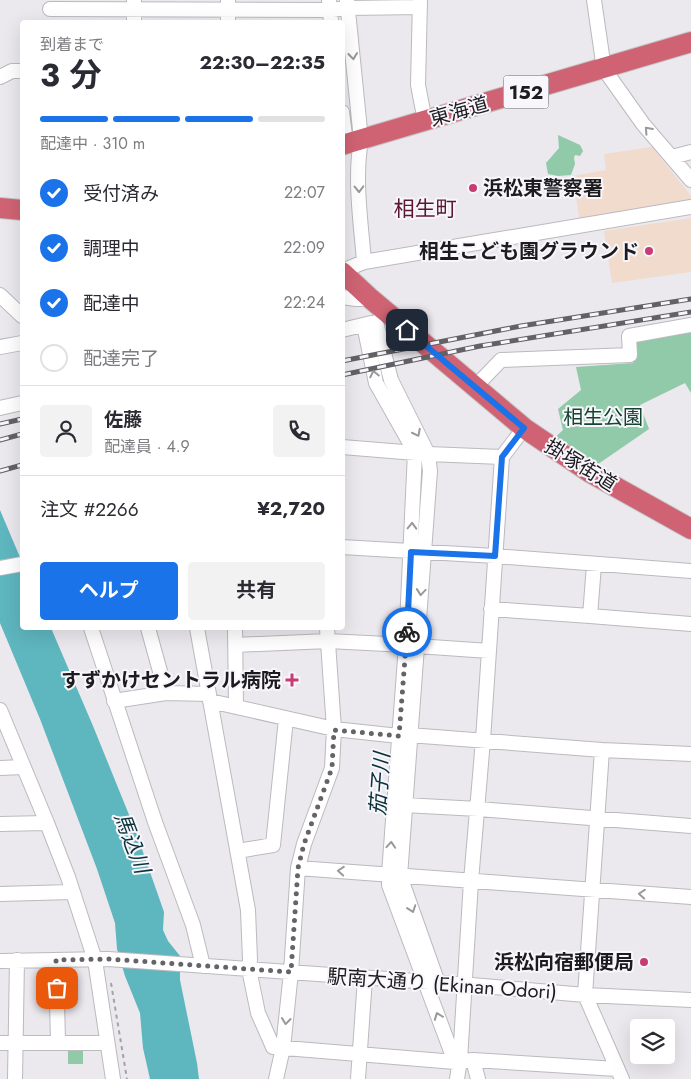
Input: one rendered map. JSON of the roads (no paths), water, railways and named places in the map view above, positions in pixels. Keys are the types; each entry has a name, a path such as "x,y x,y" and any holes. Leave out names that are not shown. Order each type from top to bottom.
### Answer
{"highway":[{"name":"東海道","path":"350,143 691,42"},
{"path":"0,208 20,210"},
{"name":"掛塚街道","path":"345,274 371,299 378,322 475,387 524,428 589,472 687,524"}],"street":[{"path":"594,0 604,69 643,124 691,180"},
{"path":"348,4 350,143"},
{"path":"50,10 90,5 180,16 228,10 330,11 348,4 420,4 418,85 425,121"},
{"path":"0,77 20,71"},
{"path":"345,124 350,143 359,152 356,232 364,262"},
{"path":"672,156 691,152"},
{"path":"345,270 364,262 691,207"},
{"path":"0,296 20,314"},
{"path":"345,297 371,299"},
{"path":"345,329 378,322 376,383 421,453 418,552 394,875 431,982 463,1058 467,1079"},
{"path":"475,387 502,360 630,355 628,336 691,325"},
{"path":"0,346 20,343"},
{"path":"0,408 20,403"},
{"path":"457,1079 463,1058 471,881 478,809 502,457 524,428"},
{"path":"345,447 502,457"},
{"path":"345,547 495,556 691,571"},
{"path":"0,568 20,564"},
{"path":"590,616 594,564"},
{"path":"491,609 691,624"},
{"path":"91,630 155,822 193,925 198,965"},
{"path":"149,630 166,693"},
{"path":"197,630 248,910 250,960 248,969 258,1013 273,1047 360,1055 463,1058 620,1074 585,995 602,750"},
{"path":"235,630 236,707"},
{"path":"276,1079 284,1048 298,868 304,844 332,768 334,730 328,634"},
{"path":"235,645 328,634 411,646 489,651"},
{"path":"114,701 166,693 209,698 236,707 334,730 602,750 691,754"},
{"path":"1,716 47,823 72,892 101,959 107,1043 113,1079"},
{"path":"238,851 273,846 286,719"},
{"path":"394,875 404,805 404,735"},
{"path":"0,768 23,767"},
{"path":"404,805 691,826"},
{"path":"0,824 47,823"},
{"path":"298,868 691,897"},
{"path":"0,894 72,892"},
{"name":"駅南大通り (Ekinan Odori)","path":"0,961 101,959 431,982 585,995 691,1000"},
{"path":"15,1079 17,960"},
{"path":"56,960 58,1042"},
{"path":"358,1079 364,978"},
{"path":"0,1043 107,1043"},
{"path":"463,1058 478,1079"}],"water":[{"name":"馬込川","path":"0,510 20,557 20,630 52,630 136,832 164,912 163,930 168,941 180,956 180,980 199,1079 150,1079 143,1048 140,1013 125,976 117,949 115,923 97,869 40,719 0,623"}],"waterway":[{"name":"茄子川","path":"373,340 384,380 394,400"},
{"name":"茄子川","path":"416,444 421,462 419,534"}],"railway":[{"path":"345,360 521,326 691,299"},
{"path":"345,374 480,346 691,312"},
{"path":"0,424 20,419"},
{"path":"0,440 20,435"},
{"path":"0,471 20,466"}],"place":[{"name":"浜松東警察署","path":"473,188"},
{"name":"相生こども園グラウンド","path":"649,251"},
{"name":"すずかけセントラル病院","path":"292,680"},
{"name":"浜松向宿郵便局","path":"644,962"}],"district":[{"name":"相生町","path":"425,209"}],"park label":[{"name":"相生公園","path":"603,417"}]}
